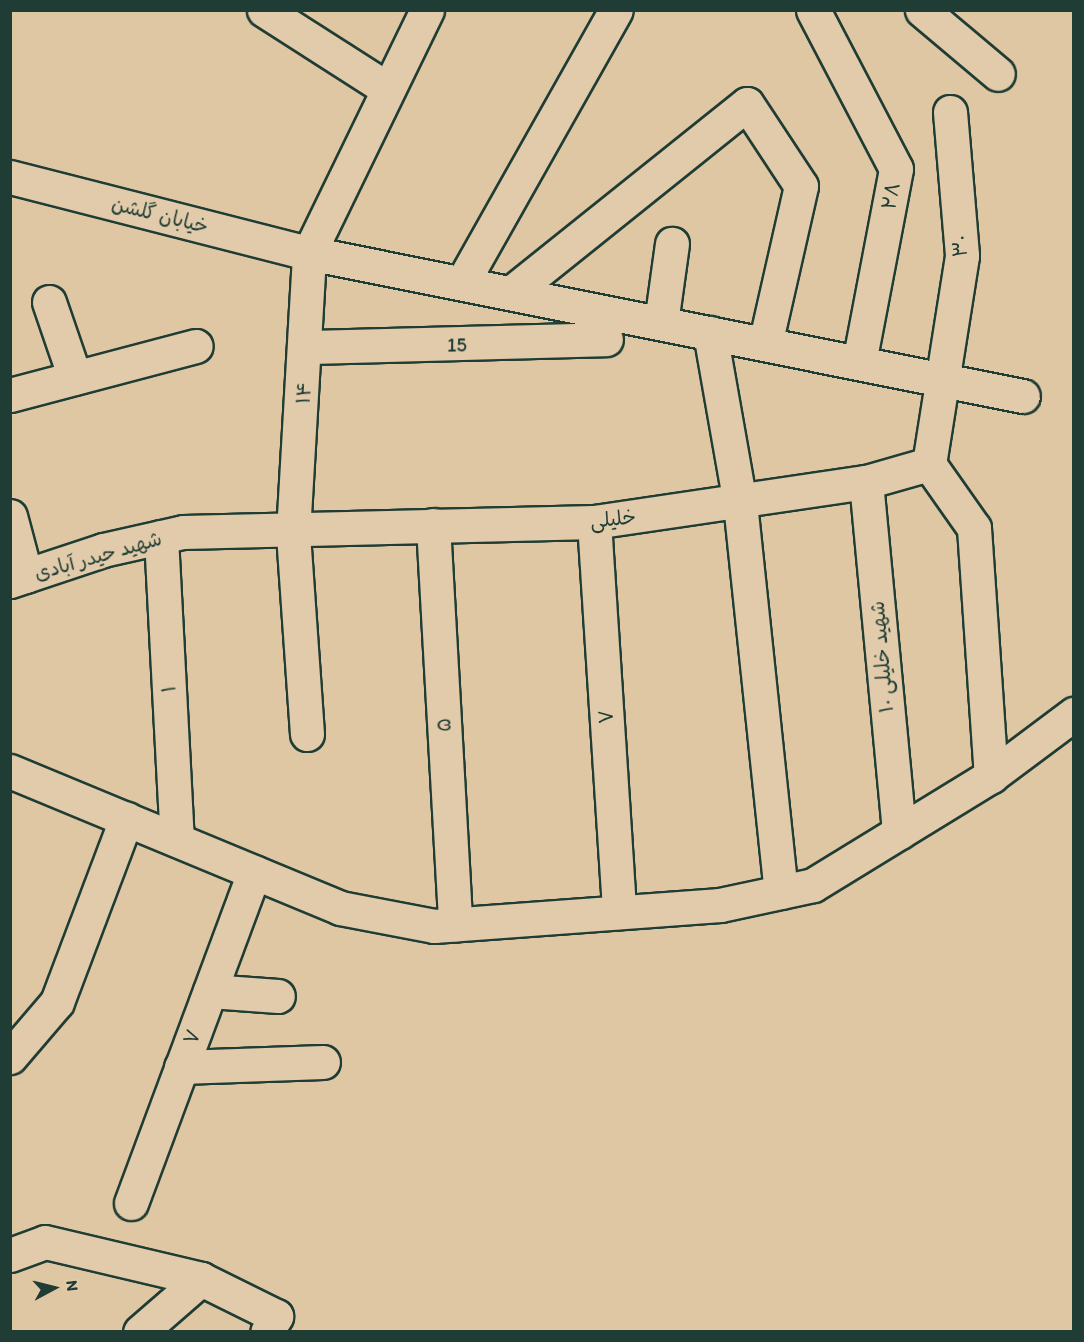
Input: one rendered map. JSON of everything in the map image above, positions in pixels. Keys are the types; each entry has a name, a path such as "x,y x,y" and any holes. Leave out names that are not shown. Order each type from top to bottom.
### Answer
{"street":[{"path":"264,10 386,88"},
{"path":"309,253 386,88 427,10"},
{"path":"462,283 616,10"},
{"name":"۲۸","path":"813,10 896,169 859,363"},
{"path":"922,10 998,74"},
{"path":"511,293 747,104 801,186 765,344"},
{"name":"۳۰","path":"929,464 962,256 950,112"},
{"name":"خیابان گلشن","path":"10,177 309,253 1023,396"},
{"path":"662,323 672,244"},
{"name":"۱۴","path":"307,734 294,532 308,347 309,253"},
{"path":"49,302 75,378"},
{"path":"710,333 740,503 781,892"},
{"name":"15","path":"308,347 606,339"},
{"path":"10,395 196,346"},
{"path":"929,464 974,528 991,776"},
{"name":"خلیلی","path":"294,532 433,525 594,522 740,503 866,482 929,464"},
{"name":"شهید خلیلی ۱۰","path":"866,482 899,831"},
{"path":"10,516 18,578"},
{"name":"۷","path":"594,522 619,912"},
{"name":"۵","path":"433,525 455,924"},
{"name":"شهید حیدر آبادی","path":"18,578 160,537 294,532"},
{"name":"۱","path":"160,537 177,840"},
{"path":"10,771 340,908 434,926 720,905 813,885 991,776 1074,714"},
{"path":"10,1057 57,1002 126,819"},
{"name":"۷","path":"131,1203 254,872"},
{"path":"210,990 278,996"},
{"path":"181,1067 323,1062"},
{"path":"10,1255 45,1242 201,1279 276,1316 267,1332"},
{"path":"140,1332 201,1279"}]}
